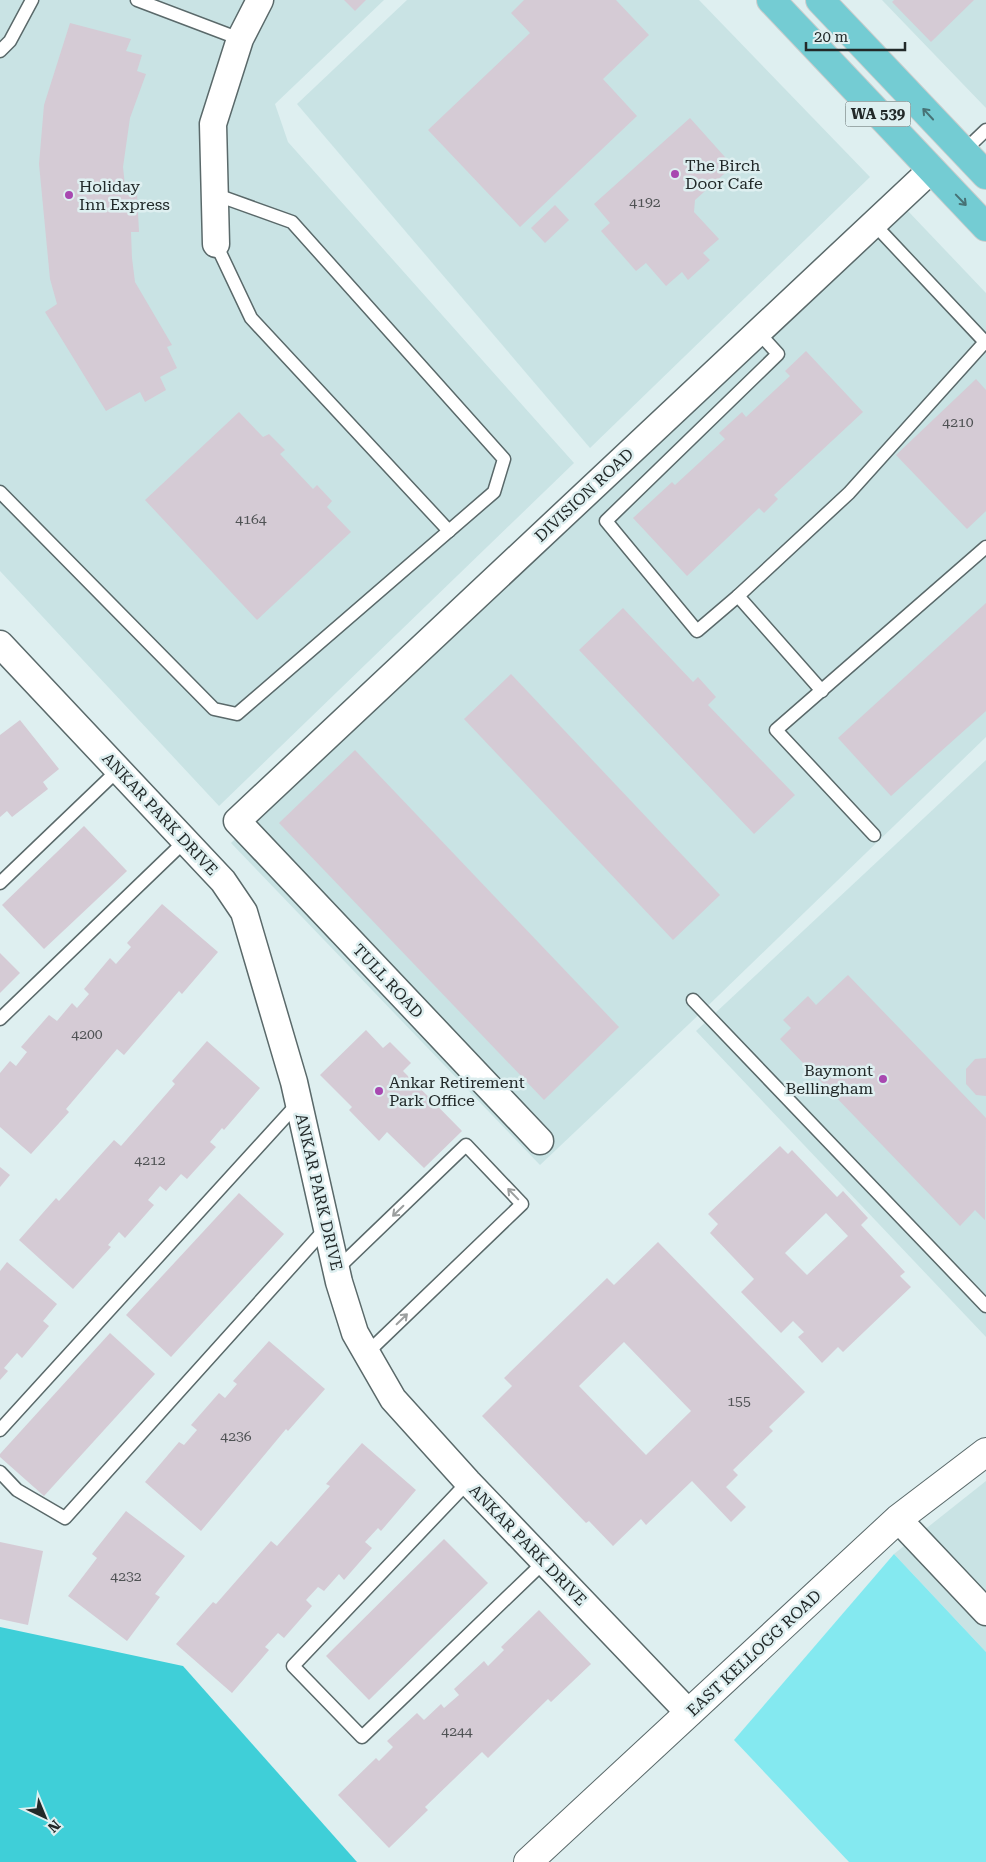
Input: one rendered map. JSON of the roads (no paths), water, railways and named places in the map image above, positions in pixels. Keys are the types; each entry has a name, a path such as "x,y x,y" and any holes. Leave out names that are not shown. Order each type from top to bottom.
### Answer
{"highway":[{"name":"WA 539","path":"770,0 986,227"},
{"path":"795,0 925,138 964,151"},
{"name":"WA 539","path":"820,0 986,174"}],"street":[{"path":"216,244 213,124 240,39 260,0"},
{"name":"DIVISION ROAD","path":"237,821 931,170"},
{"name":"ANKAR PARK DRIVE","path":"0,644 223,881 244,912 299,1102 336,1270 355,1333 393,1399 468,1482 689,1713"},
{"name":"TULL ROAD","path":"237,821 540,1141"},
{"name":"EAST KELLOGG ROAD","path":"528,1862 898,1519 986,1452"},
{"path":"898,1519 986,1612"}],"lane":[{"path":"0,51 10,41 32,0"},
{"path":"137,0 240,39"},
{"path":"964,151 986,130"},
{"path":"0,492 214,709 237,714 494,492 504,459 292,222 214,194"},
{"path":"758,332 778,354 606,521 697,631 738,596 848,493 985,342 874,224"},
{"path":"216,244 251,318 449,531"},
{"path":"874,835 776,730 986,547"},
{"path":"738,596 822,690"},
{"path":"0,883 118,770"},
{"path":"0,1019 186,841"},
{"path":"692,1000 986,1306"},
{"path":"0,1430 299,1102"},
{"path":"336,1270 466,1145 522,1204 367,1352"},
{"path":"0,1472 17,1490 65,1518 327,1227"},
{"path":"468,1482 293,1666 362,1737 544,1562"}],"place":[{"name":"The Birch Door Cafe","path":"675,174"},
{"name":"Holiday Inn Express","path":"69,195"},
{"name":"Baymont Bellingham","path":"883,1079"},
{"name":"Ankar Retirement Park Office","path":"379,1091"}]}
